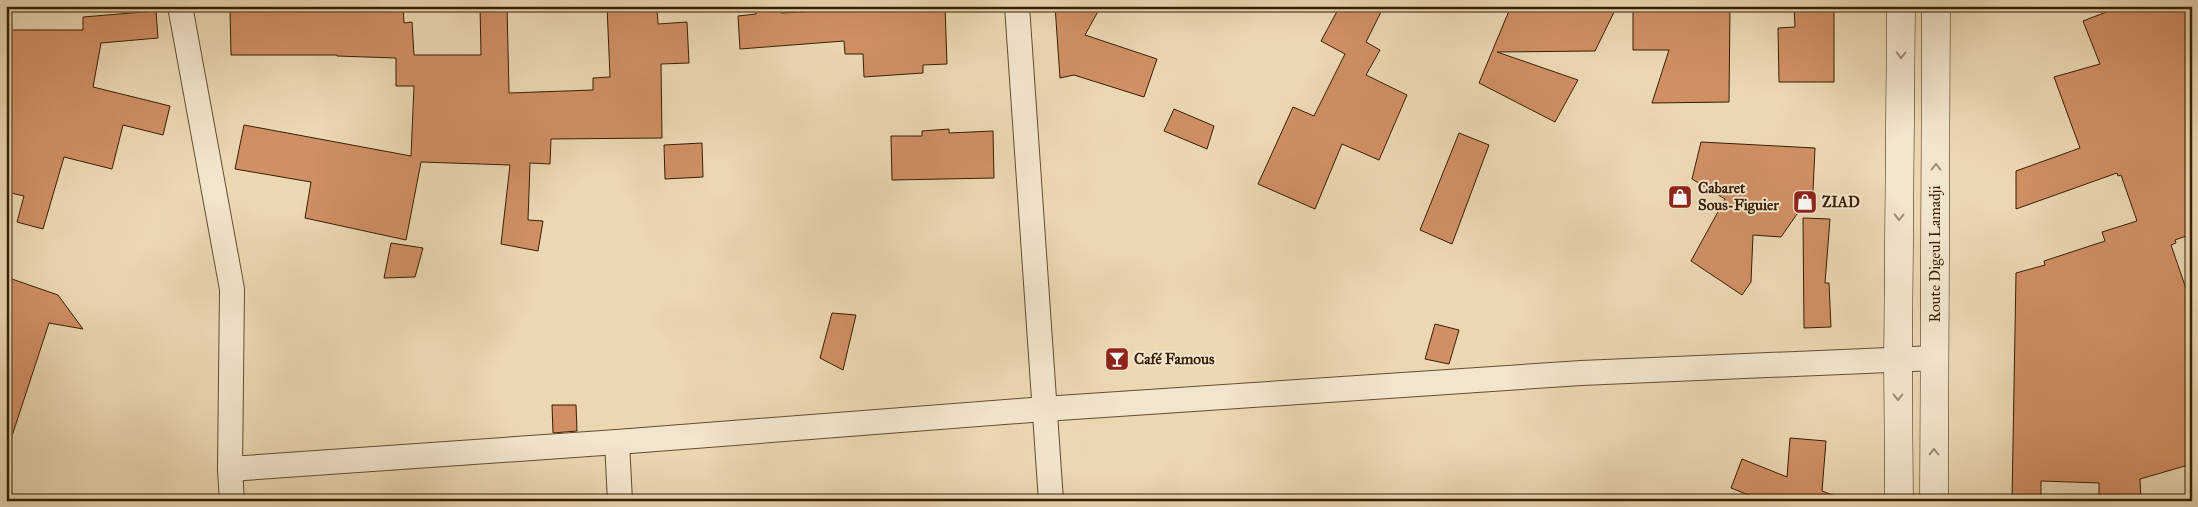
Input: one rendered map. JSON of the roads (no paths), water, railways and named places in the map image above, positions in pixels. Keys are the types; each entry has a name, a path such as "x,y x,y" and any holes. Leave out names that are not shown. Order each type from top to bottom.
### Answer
{"main road":[{"path":"1899,501 1898,361 1902,6"},
{"name":"Route Digeul Lamadji","path":"1934,501 1936,6"}],"street":[{"path":"180,6 232,289 230,469 232,501"},
{"path":"1017,6 1051,501"},
{"path":"230,469 617,442 1044,409 1581,373 1935,358"},
{"path":"617,442 620,501"}],"place":[{"name":"Cabaret Sous-Figuier","path":"1680,197"},
{"name":"ZIAD","path":"1805,202"},
{"name":"Café Famous","path":"1117,359"}]}
